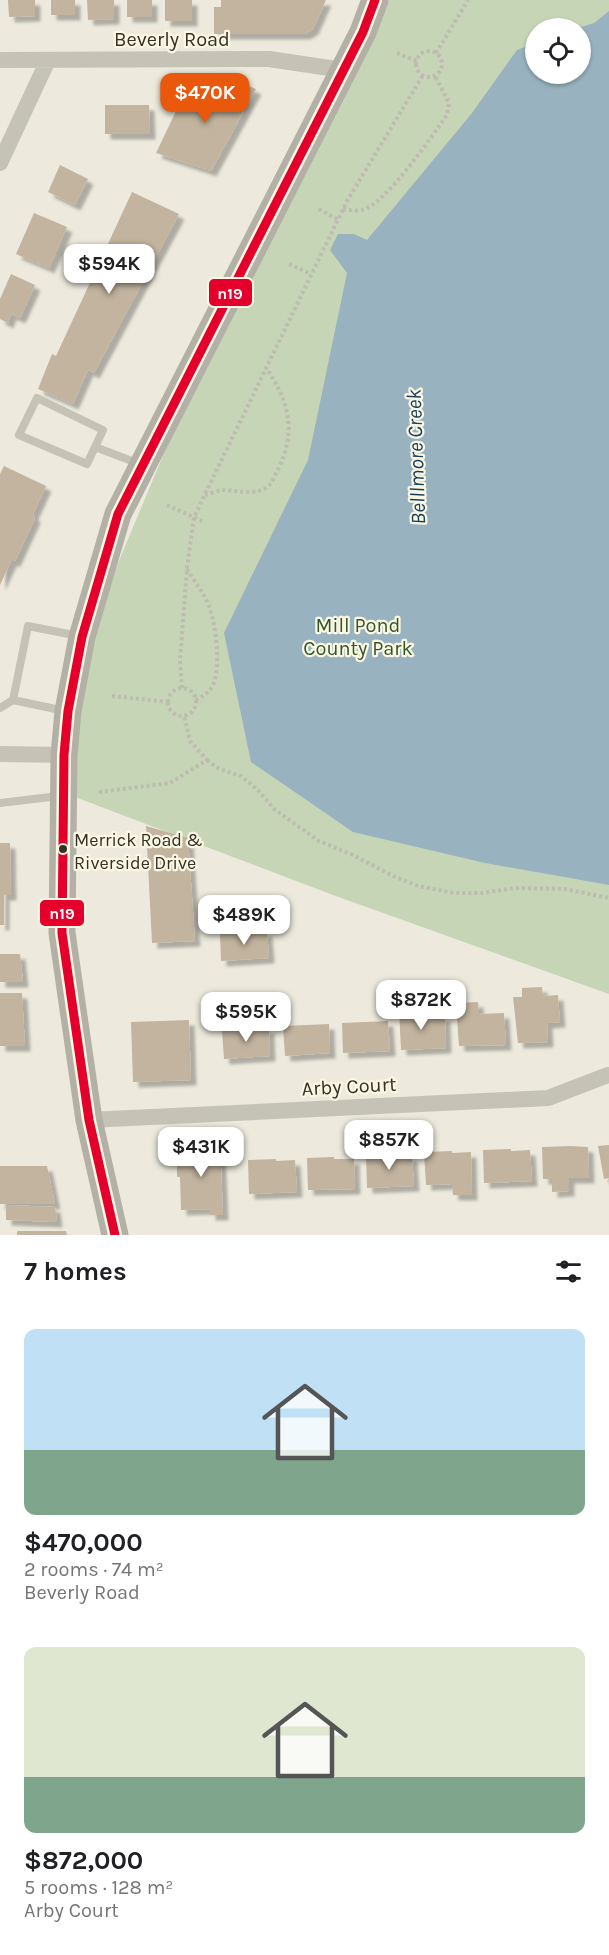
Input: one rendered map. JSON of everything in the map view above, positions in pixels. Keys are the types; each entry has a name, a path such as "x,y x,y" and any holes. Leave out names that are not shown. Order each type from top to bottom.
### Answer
{"main road":[{"path":"115,1235 89,1120 62,933 64,754 68,711 82,637 118,514 363,32 375,0"}],"street":[{"name":"Beverly Road","path":"0,60 269,59 343,70"},
{"path":"0,163 48,60"},
{"path":"0,754 64,754"},
{"name":"Arby Court","path":"89,1120 548,1098 608,1075"}],"lane":[{"path":"37,398 103,430 95,447 87,464 19,435 37,398"},
{"path":"95,447 142,466"},
{"path":"13,700 28,626 82,637"},
{"path":"0,716 0,708 13,700 68,711"},
{"path":"0,803 63,795"}],"path":[{"path":"436,53 468,0"},
{"path":"425,52 436,53 442,66 435,76 426,77 417,69 417,61 425,52"},
{"path":"397,53 417,61"},
{"path":"182,688 180,660 187,568 194,517 343,209 423,75"},
{"path":"343,209 363,210 377,202 447,115 449,104 435,76"},
{"path":"319,209 338,220"},
{"path":"289,264 311,274"},
{"path":"204,495 220,490 249,492 263,490 270,485 279,467 286,452 289,428 285,400 266,368"},
{"path":"167,505 202,521"},
{"path":"187,568 208,603 216,630 213,684 205,696 196,700"},
{"path":"182,688 191,691 196,700 192,712 184,716 171,712 168,702 173,691 182,688"},
{"path":"112,696 168,702"},
{"path":"184,716 190,741 207,760 219,769 241,776 258,790 274,809 319,841 353,855 393,876 418,886 454,893 482,893 515,888 565,890 609,898"},
{"path":"99,792 170,783 207,760"}],"green space":[{"name":"Mill Pond County Park","path":"389,0 609,0 609,994 333,895 75,797 78,711 108,587 183,408 361,64"}],"water":[{"name":"Mill Pond County Park","path":"609,11 609,885 485,863 353,832 251,762 224,633 308,460 347,273 330,250 338,234 354,234 367,240 472,113 517,50 525,47 525,84 591,84 591,24"}],"building":[{"path":"8,0 35,0 35,16 9,17"},
{"path":"51,0 75,0 75,15 51,15"},
{"path":"87,0 114,0 114,19 88,20"},
{"path":"127,0 152,0 152,17 127,17"},
{"path":"165,0 192,0 192,21 165,21"},
{"path":"221,0 326,0 313,29 305,34 214,34 214,7 221,7"},
{"path":"246,85 256,89 211,171 156,153 188,86"},
{"path":"105,105 149,105 150,134 105,134"},
{"path":"60,165 88,179 75,205 48,192"},
{"path":"132,192 179,214 94,373 88,370 73,404 38,389 52,354 56,356"},
{"path":"34,213 67,227 49,268 16,254"},
{"path":"11,274 35,285 20,318 11,314 8,323 0,319 0,299"},
{"path":"4,466 46,486 33,514 35,518 15,561 11,561 0,585 0,474"},
{"path":"146,826 188,838 195,941 152,943"},
{"path":"0,843 10,843 11,895 4,895 4,925 0,925"},
{"path":"267,931 269,958 221,961 220,934"},
{"path":"0,954 20,954 23,982 0,982"},
{"path":"542,987 543,996 558,995 560,1022 547,1023 548,1042 518,1043 513,997 522,997 522,988"},
{"path":"0,993 22,993 25,1046 0,1046"},
{"path":"478,1002 479,1014 504,1013 506,1045 459,1046 456,1003"},
{"path":"419,1008 419,1017 445,1016 446,1048 401,1050 399,1009"},
{"path":"189,1020 191,1080 133,1082 131,1022"},
{"path":"388,1021 390,1051 343,1053 342,1023"},
{"path":"329,1024 330,1053 285,1056 283,1026"},
{"path":"269,1028 270,1056 224,1059 222,1031"},
{"path":"220,1144 223,1215 210,1215 210,1209 181,1210 180,1177 177,1177 177,1146"},
{"path":"609,1145 609,1178 604,1179 598,1146"},
{"path":"542,1147 588,1147 589,1178 569,1178 569,1191 552,1192 552,1179 543,1179"},
{"path":"511,1149 511,1151 530,1150 532,1181 484,1183 483,1150"},
{"path":"452,1151 452,1153 471,1152 472,1195 453,1195 452,1184 426,1185 424,1152"},
{"path":"394,1154 394,1157 412,1156 414,1186 367,1188 366,1155"},
{"path":"334,1157 334,1159 354,1159 355,1189 308,1190 307,1158"},
{"path":"276,1159 276,1161 295,1160 297,1192 249,1194 248,1160"},
{"path":"0,1166 47,1166 55,1204 0,1204"},
{"path":"6,1205 55,1207 57,1222 6,1220"},
{"path":"17,1231 66,1231 67,1235 17,1235"}],"transit line":[{"name":"n19","path":"115,1235 89,1120 62,933 64,755 68,711 82,637 118,514 363,32 375,0"}],"place":[{"name":"Merrick Road & Riverside Drive","path":"63,849"}],"water label":[{"name":"Belllmore Creek","path":"416,457"}]}
